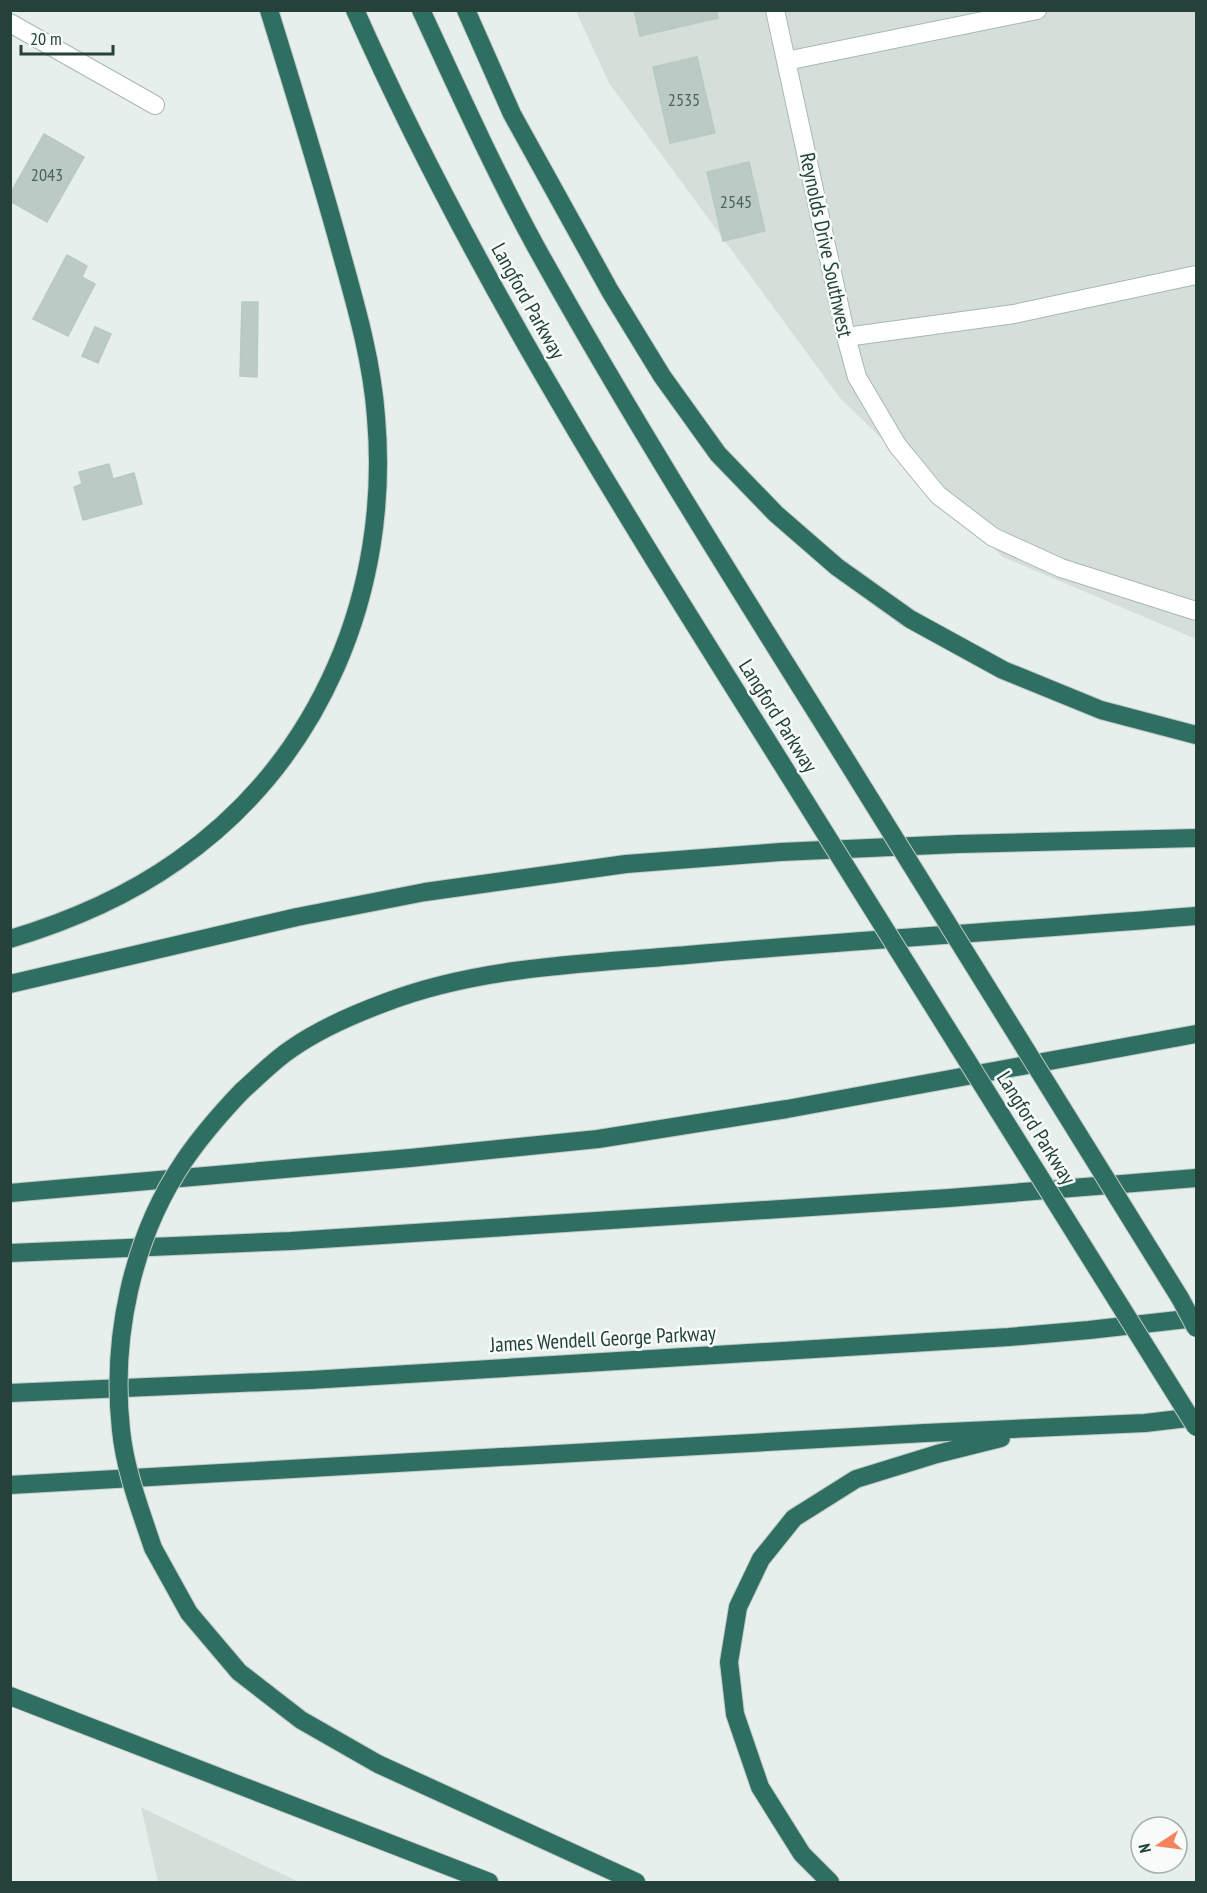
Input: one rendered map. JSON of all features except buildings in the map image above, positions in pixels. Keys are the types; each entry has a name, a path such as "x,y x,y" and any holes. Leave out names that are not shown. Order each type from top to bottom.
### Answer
{"highway":[{"path":"10,939 82,915 118,898 177,861 226,823 271,774 315,710 335,672 363,595 373,546 378,499 376,415 366,353 349,281 322,183 269,10"},
{"name":"Langford Parkway","path":"355,10 440,188 520,337 605,482 1197,1427"},
{"name":"Langford Parkway","path":"421,10 475,128 536,246 669,478 1197,1328"},
{"path":"466,10 512,114 610,291 656,366 718,454 776,514 837,567 910,619 1003,670 1101,710 1197,735"},
{"path":"10,984 297,917 413,895 626,864 780,852 946,844 1197,838"},
{"path":"636,1882 378,1764 301,1720 239,1672 189,1613 153,1548 130,1480 121,1431 118,1378 122,1332 131,1281 144,1236 183,1162 212,1123 242,1091 290,1049 335,1024 385,1002 450,983 536,968 830,942 1197,916"},
{"path":"10,1193 598,1139 787,1109 1197,1034"},
{"path":"10,1253 291,1241 949,1198 1197,1178"},
{"path":"1180,1298 1197,1319"},
{"name":"James Wendell George Parkway","path":"10,1393 310,1380 1009,1337 1197,1319"},
{"path":"10,1485 178,1474 1145,1423 1197,1418"},
{"path":"830,1882 802,1854 760,1787 735,1714 729,1662 738,1607 760,1559 794,1518 856,1479 936,1454 1040,1428"},
{"path":"10,1696 489,1882"}],"street":[{"name":"Reynolds Drive Southwest","path":"775,10 846,337 857,377 897,446 938,495 993,537 1061,568 1197,611"},
{"path":"786,61 1037,10"},
{"path":"10,23 155,105"},
{"path":"846,337 1014,314 1197,275"}],"shaded area":[{"path":"576,11 1196,11 1196,639 1003,557 840,398 609,83"},
{"path":"142,1808 299,1882 158,1882"}]}
